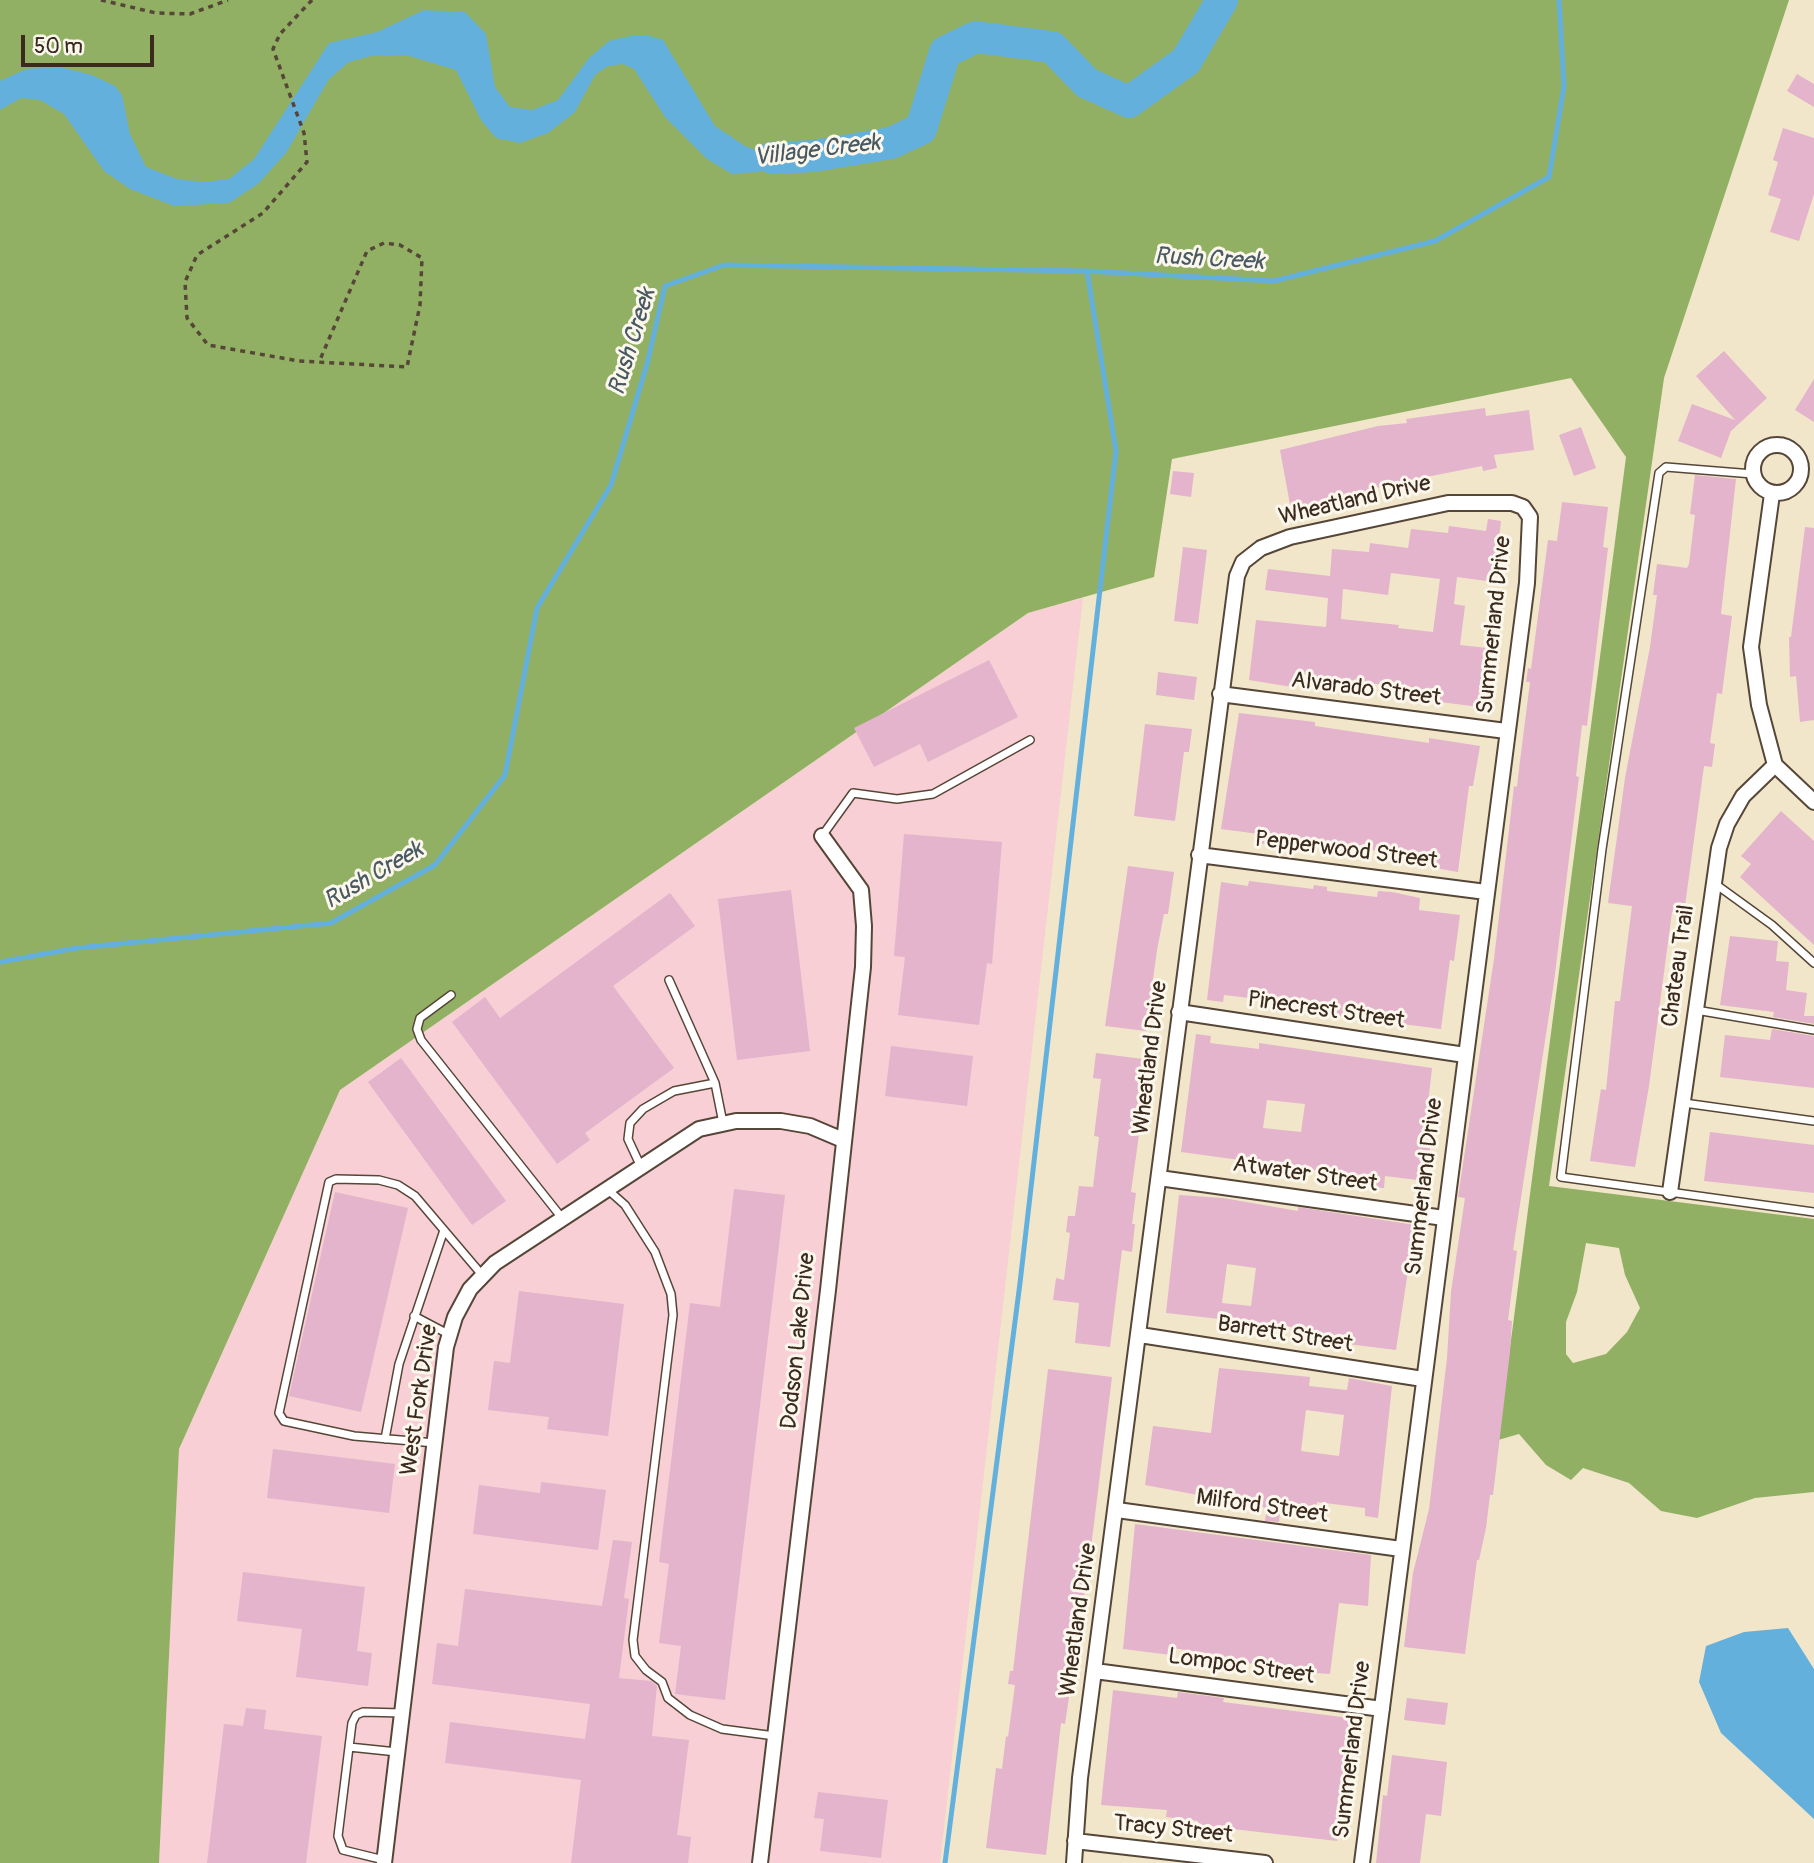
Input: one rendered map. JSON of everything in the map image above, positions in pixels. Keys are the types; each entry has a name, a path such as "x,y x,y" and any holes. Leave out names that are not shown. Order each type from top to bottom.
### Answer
{"street":[{"path":"1782,445 1797,456 1801,465 1798,483 1791,490 1772,494 1756,483 1752,465 1763,449 1782,445"},
{"path":"1772,494 1751,647 1759,705 1775,765 1814,802"},
{"name":"Wheatland Drive","path":"1074,1863 1080,1778 1140,1335 1199,855 1237,576 1243,562 1261,548 1290,537 1448,503 1512,503 1523,507 1530,517"},
{"name":"Summerland Drive","path":"1362,1863 1527,583 1530,517"},
{"name":"Alvarado Street","path":"1220,694 1506,731"},
{"name":"Chateau Trail","path":"1670,1192 1714,883 1727,824 1743,796 1775,765"},
{"name":"Dodson Lake Drive","path":"760,1863 863,968 861,890 822,836"},
{"name":"Pepperwood Street","path":"1199,855 1486,892"},
{"name":"Pinecrest Street","path":"1179,1012 1465,1055"},
{"name":"West Fork Drive","path":"384,1861 450,1335 470,1289 495,1263 699,1129 723,1124 781,1121 810,1126 843,1140"},
{"name":"Atwater Street","path":"1159,1178 1444,1218"},
{"name":"Barrett Street","path":"1140,1335 1423,1379"},
{"name":"Milford Street","path":"1117,1510 1401,1549"},
{"name":"Lompoc Street","path":"1095,1671 1382,1709"},
{"name":"Tracy Street","path":"1075,1842 1265,1863"}],"lane":[{"path":"1752,474 1666,467 1658,472 1602,849 1561,1177 1814,1212"},
{"path":"822,836 853,793 897,799 933,794 1030,740"},
{"path":"1714,883 1772,925 1814,963"},
{"path":"670,980 715,1083 723,1124"},
{"path":"451,995 421,1018 417,1029 421,1040 562,1218"},
{"path":"1695,1010 1814,1030"},
{"path":"641,1167 628,1139 630,1123 643,1109 674,1091 715,1083"},
{"path":"1684,1103 1814,1121"},
{"path":"435,1443 354,1436 284,1421 279,1413 329,1182 336,1179 379,1180 398,1185 415,1196 483,1276"},
{"path":"607,1189 625,1205 654,1252 668,1283 673,1315 633,1640 635,1656 646,1670 662,1682 668,1698 690,1715 722,1729 776,1736"},
{"path":"385,1439 399,1364 444,1230"},
{"path":"414,1316 450,1335"},
{"path":"384,1861 350,1853 343,1850 339,1843 349,1747 356,1716 363,1712 403,1713"},
{"path":"349,1747 398,1752"}],"path":[{"path":"101,0 156,13 190,14 228,0"},
{"path":"312,0 280,34 273,49 304,133 307,162 263,213 197,255 185,282 187,318 208,345 319,362 407,367 420,305 422,258 400,245 384,243 367,251 319,362"}],"shaded area":[{"path":"1083,598 940,1863 159,1863 179,1449 340,1090 1028,613"}],"green space":[{"path":"0,0 1789,0 1664,378 1549,1186 1814,1219 1814,1492 1755,1498 1697,1518 1661,1511 1629,1483 1583,1468 1571,1480 1546,1465 1519,1434 1498,1440 1626,457 1571,378 1172,459 1154,577 1028,613 340,1090 179,1449 159,1863 0,1863","holes":["1586,1243 1619,1248 1625,1275 1640,1308 1627,1332 1606,1354 1573,1363 1566,1354 1566,1322 1577,1292"]}],"water":[{"path":"424,10 465,12 486,34 495,87 510,107 532,110 558,100 589,58 609,41 633,35 648,35 663,40 715,126 745,146 768,155 814,156 758,172 732,174 707,159 665,117 634,69 623,64 608,66 595,75 575,112 548,133 520,143 496,138 481,120 456,70 406,55 371,56 349,62 329,79 286,153 258,184 229,203 174,206 130,189 104,171 64,114 40,100 21,98 0,110 0,81 26,69 60,67 92,75 115,86 122,95 130,134 146,167 177,179 203,182 229,179 254,159 329,43 377,32"},
{"path":"1788,1628 1814,1669 1814,1819 1721,1733 1699,1682 1706,1646 1744,1632"}],"building":[{"path":"1797,74 1814,84 1814,107 1787,91"},
{"path":"1783,128 1814,138 1814,194 1799,241 1770,232 1781,199 1768,195 1778,162 1773,160"},
{"path":"1724,351 1767,398 1731,431 1721,458 1678,441 1692,404 1735,420 1696,376"},
{"path":"1814,379 1814,422 1795,410"},
{"path":"1485,408 1486,416 1529,410 1534,450 1494,455 1497,468 1483,471 1482,466 1396,483 1396,486 1369,488 1370,491 1291,510 1280,450 1378,426 1407,423 1406,419"},
{"path":"1581,427 1596,468 1574,476 1559,435"},
{"path":"1173,471 1194,473 1191,497 1170,494"},
{"path":"1695,475 1736,479 1721,614 1732,616 1722,694 1717,693 1710,743 1715,744 1712,767 1704,766 1684,913 1672,912 1649,1086 1635,1167 1590,1161 1601,1089 1606,1090 1615,1001 1620,1001 1632,906 1608,903 1625,778 1650,647 1657,595 1653,595 1657,564 1687,568 1689,564 1695,515 1690,514"},
{"path":"1562,502 1608,507 1603,547 1608,548 1587,726 1582,725 1576,776 1579,777 1554,982 1513,1250 1517,1251 1508,1320 1512,1321 1510,1352 1493,1495 1490,1495 1486,1528 1477,1560 1465,1654 1404,1647 1413,1573 1429,1509 1447,1358 1451,1292 1465,1198 1458,1197 1494,959 1514,786 1517,787 1530,682 1526,682 1528,668 1531,669 1548,540 1557,541"},
{"path":"1488,519 1501,521 1494,582 1457,577 1454,604 1465,606 1460,645 1487,648 1480,707 1440,702 1440,695 1409,692 1409,688 1294,674 1292,687 1249,680 1256,620 1326,627 1328,598 1265,590 1268,569 1330,576 1332,549 1369,552 1370,543 1408,548 1411,529 1448,533 1449,526 1486,531","holes":["1391,573 1440,579 1433,632 1398,628 1399,625 1341,619 1343,589 1388,595"]},
{"path":"1805,527 1814,528 1814,720 1800,722 1796,676 1790,677 1789,637"},
{"path":"1183,547 1207,550 1198,624 1174,621"},
{"path":"989,660 1018,717 928,762 920,744 874,767 854,728"},
{"path":"1158,672 1197,677 1194,700 1156,695"},
{"path":"1239,713 1315,722 1315,726 1429,743 1429,738 1480,746 1473,786 1469,786 1458,872 1418,865 1419,859 1379,853 1380,851 1281,838 1280,846 1258,843 1259,834 1221,829"},
{"path":"1145,724 1192,729 1189,752 1184,752 1175,821 1134,816"},
{"path":"1781,811 1814,841 1814,945 1740,877 1751,864 1741,856"},
{"path":"904,834 1002,842 992,964 987,963 979,1025 898,1015 905,957 894,956"},
{"path":"1128,866 1174,872 1168,914 1164,914 1157,950 1146,1031 1105,1026"},
{"path":"1249,881 1313,889 1314,885 1327,887 1327,891 1377,897 1378,891 1392,892 1420,898 1419,910 1460,915 1454,961 1450,960 1441,1029 1333,1015 1334,1009 1291,1003 1224,995 1223,1002 1207,1000 1221,882 1248,886"},
{"path":"791,890 810,1051 737,1060 718,899"},
{"path":"670,893 695,926 613,986 674,1068 585,1133 590,1140 557,1164 452,1022 485,997 500,1018"},
{"path":"1730,936 1778,941 1776,961 1789,962 1786,990 1807,993 1804,1016 1814,1016 1814,1024 1773,1017 1774,1012 1720,1005"},
{"path":"1772,1029 1814,1036 1814,1088 1720,1077 1725,1035 1770,1040"},
{"path":"1196,1034 1211,1036 1210,1043 1259,1049 1259,1043 1432,1068 1424,1139 1431,1140 1426,1181 1385,1176 1384,1188 1356,1186 1341,1184 1343,1174 1181,1152","holes":["1267,1100 1305,1104 1301,1132 1263,1128"]},
{"path":"891,1046 973,1056 967,1106 885,1096"},
{"path":"1096,1053 1143,1059 1138,1098 1144,1099 1131,1192 1136,1193 1132,1252 1122,1250 1110,1347 1075,1343 1079,1303 1053,1300 1056,1278 1064,1280 1070,1233 1066,1232 1068,1216 1075,1216 1079,1186 1093,1187 1099,1137 1094,1136 1101,1079 1093,1078"},
{"path":"401,1058 506,1201 472,1225 368,1082"},
{"path":"1710,1132 1814,1145 1814,1193 1704,1181"},
{"path":"734,1189 785,1195 725,1700 675,1694 681,1646 659,1643 669,1564 659,1562 690,1303 720,1307"},
{"path":"335,1192 408,1208 361,1412 289,1396"},
{"path":"1179,1195 1223,1198 1298,1211 1298,1207 1415,1225 1396,1350 1324,1341 1324,1335 1291,1330 1292,1327 1166,1313","holes":["1227,1264 1256,1268 1251,1306 1222,1303"]},
{"path":"519,1291 624,1304 608,1436 547,1429 549,1417 488,1410 494,1361 510,1363"},
{"path":"1219,1368 1310,1377 1309,1386 1347,1390 1349,1378 1392,1386 1378,1518 1365,1516 1365,1508 1317,1502 1316,1515 1280,1511 1279,1522 1265,1521 1267,1508 1145,1485 1153,1426 1211,1433","holes":["1306,1410 1344,1415 1339,1456 1301,1451"]},
{"path":"1048,1369 1112,1377 1089,1564 1065,1724 1061,1723 1046,1855 986,1848 996,1768 1002,1769 1015,1685 1008,1684 1010,1671 1013,1671"},
{"path":"273,1449 395,1464 389,1513 267,1498"},
{"path":"541,1482 606,1490 598,1550 473,1534 479,1485 540,1493"},
{"path":"1135,1524 1371,1555 1368,1606 1339,1603 1330,1674 1316,1673 1317,1669 1220,1661 1221,1655 1172,1648 1171,1655 1123,1649"},
{"path":"613,1540 632,1542 624,1598 629,1599 619,1678 651,1681 657,1686 652,1736 689,1740 677,1835 691,1837 688,1863 571,1863 581,1780 445,1763 450,1722 585,1739 590,1704 432,1684 437,1643 458,1646 465,1589 602,1606"},
{"path":"243,1572 365,1587 357,1651 372,1653 368,1686 296,1677 302,1629 237,1621"},
{"path":"1113,1690 1177,1698 1178,1692 1224,1698 1223,1702 1350,1718 1337,1841 1198,1825 1198,1821 1166,1817 1167,1810 1101,1805"},
{"path":"1407,1698 1448,1703 1445,1725 1404,1720"},
{"path":"246,1708 266,1710 264,1729 322,1736 306,1863 207,1863 224,1724 243,1726"},
{"path":"1392,1755 1447,1762 1441,1816 1426,1814 1420,1863 1376,1863 1383,1795 1387,1796"},
{"path":"818,1792 888,1800 881,1858 820,1851 824,1819 814,1818"}],"waterway":[{"name":"Village Creek","path":"772,158 814,156 891,143 921,129 945,52 976,37 1052,47 1087,83 1129,102 1186,61 1222,0"},
{"name":"Rush Creek","path":"0,962 77,948 331,923 435,865 505,775 537,608 611,485 647,364 665,286 724,265 1087,271 1274,281 1435,241 1549,177 1564,86 1559,0"},
{"path":"945,1863 1020,1283 1116,451 1087,271"}]}
